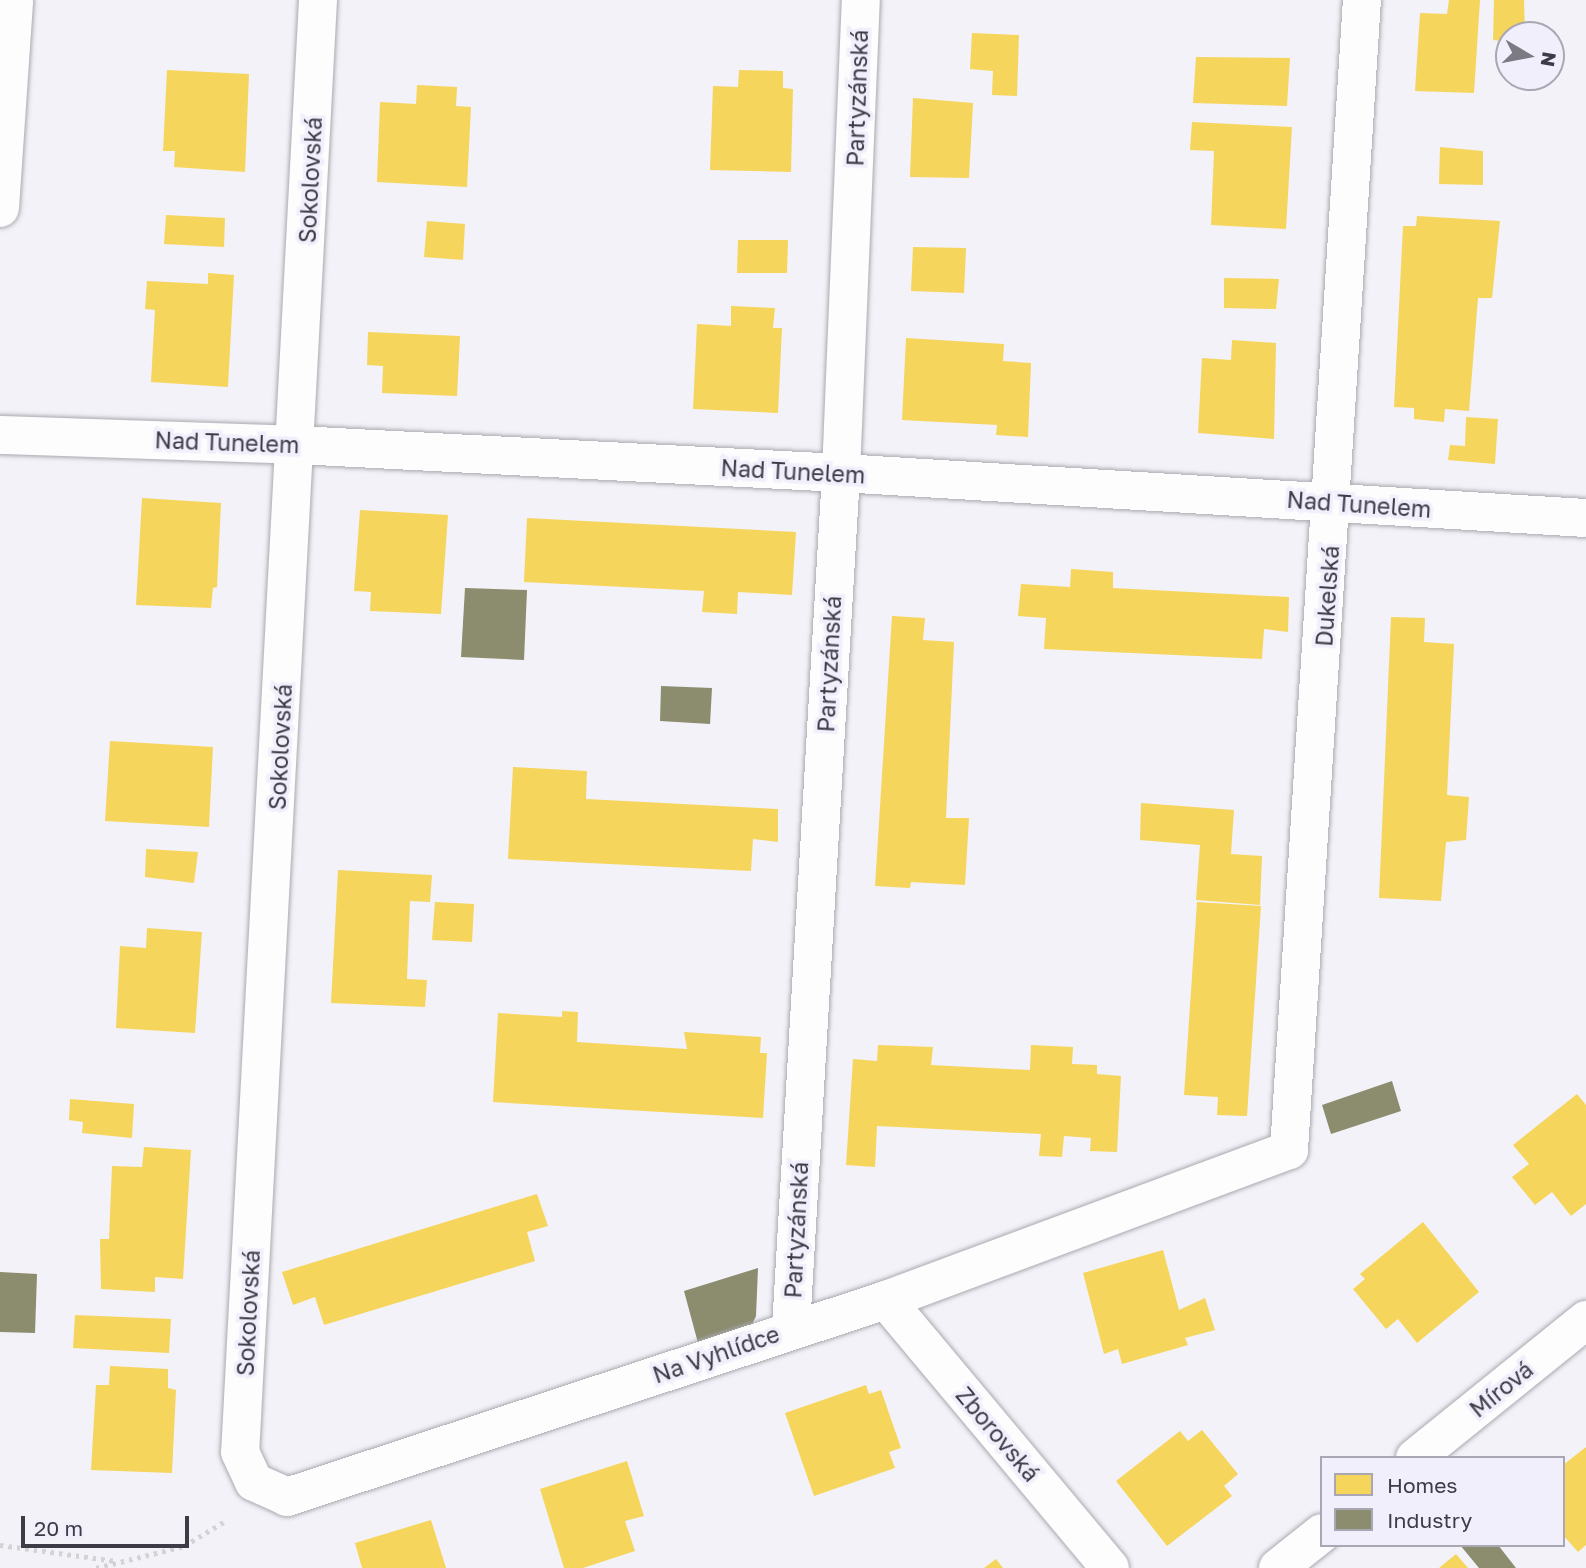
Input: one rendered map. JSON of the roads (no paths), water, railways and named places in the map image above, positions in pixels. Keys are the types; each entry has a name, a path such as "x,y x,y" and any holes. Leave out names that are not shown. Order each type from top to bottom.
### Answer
{"street":[{"path":"0,208 14,0"},
{"name":"Sokolovská","path":"259,1487 243,1465 240,1445 297,445 318,0"},
{"name":"Partyzánská","path":"791,1328 841,473 861,0"},
{"name":"Dukelská","path":"1289,1150 1333,502 1363,0"},
{"name":"Nad Tunelem","path":"0,435 297,445 841,473 1586,518"},
{"name":"Na Vyhlídce","path":"259,1487 279,1496 302,1496 791,1328 886,1300 1289,1150"},
{"name":"Zborovská","path":"886,1300 1110,1568"},
{"name":"Mírová","path":"1417,1456 1586,1320"},
{"path":"1279,1568 1320,1535"}]}
